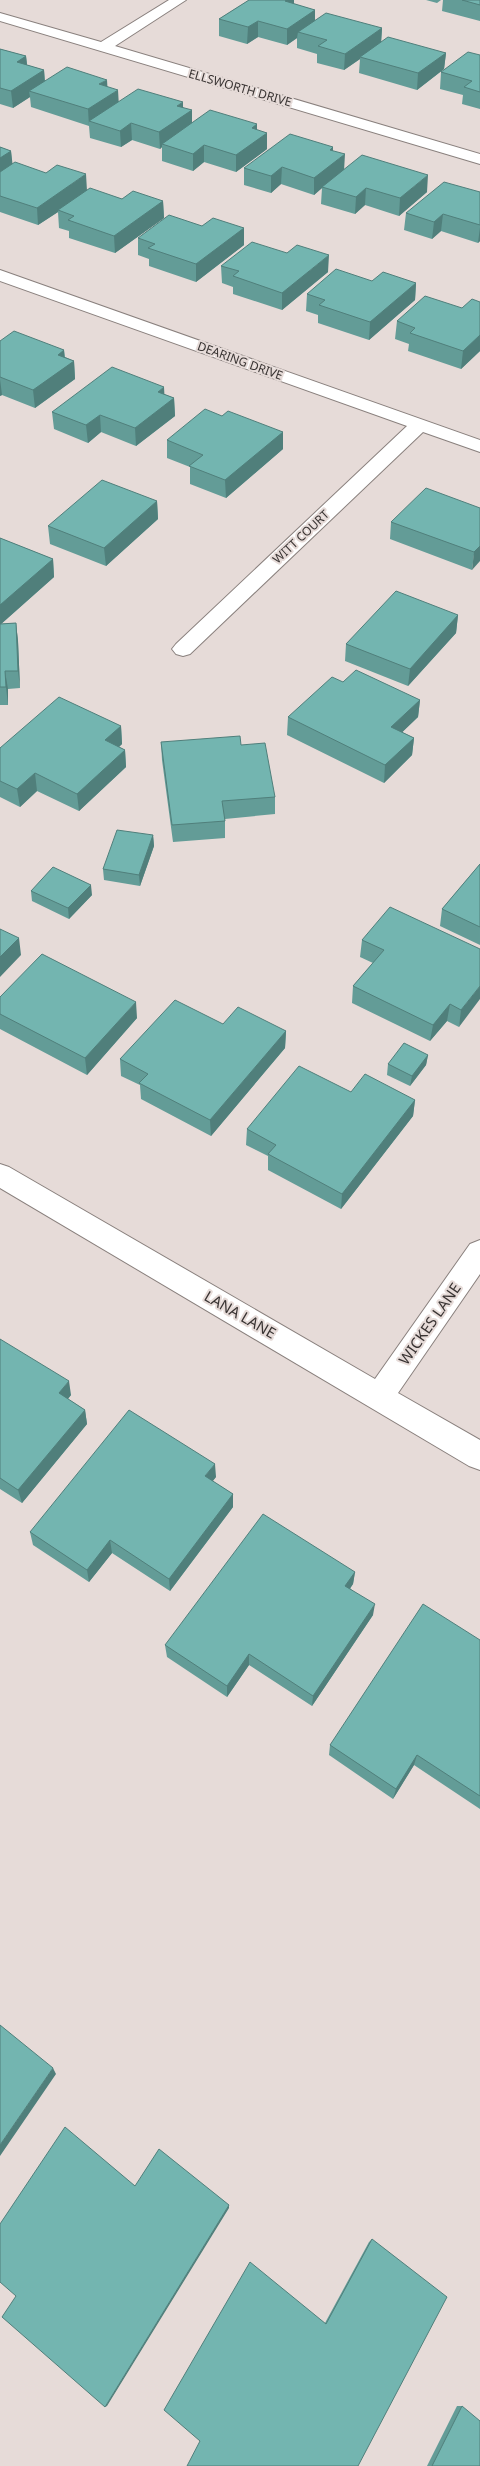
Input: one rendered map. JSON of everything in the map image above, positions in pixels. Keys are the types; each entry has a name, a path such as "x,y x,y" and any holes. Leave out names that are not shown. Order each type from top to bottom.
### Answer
{"street":[{"path":"102,48 179,0"},
{"name":"ELLSWORTH DRIVE","path":"0,17 480,158"},
{"name":"DEARING DRIVE","path":"0,276 480,446"},
{"name":"WITT COURT","path":"183,649 420,425"},
{"name":"LANA LANE","path":"0,1175 480,1456"},
{"name":"WICKES LANE","path":"379,1397 480,1252"}],"building":[{"path":"249,0 287,0 285,1 315,10 287,29 258,21 248,27 219,19"},
{"path":"462,0 480,0 480,5"},
{"path":"326,13 382,28 345,54 318,46 327,40 298,32"},
{"path":"388,37 446,53 418,73 360,57"},
{"path":"0,49 26,56 17,62 44,70 11,91 0,88"},
{"path":"468,52 480,55 480,92 464,87 472,81 441,72"},
{"path":"67,67 107,80 99,84 118,90 88,109 29,91"},
{"path":"138,89 183,102 177,106 192,110 159,132 131,123 120,131 89,121"},
{"path":"210,110 257,124 252,128 267,133 236,155 204,145 193,154 162,144"},
{"path":"290,134 333,147 330,150 345,154 314,178 282,167 271,176 244,168"},
{"path":"0,147 11,151 0,158"},
{"path":"362,155 428,175 400,198 366,188 356,197 322,187"},
{"path":"15,162 46,173 57,165 86,174 37,208 0,196 0,172"},
{"path":"444,182 480,192 480,225 443,214 434,222 406,213"},
{"path":"90,188 122,199 133,191 163,201 114,236 68,220 74,216 58,210"},
{"path":"169,215 202,226 213,218 244,228 196,264 148,248 155,244 138,238"},
{"path":"252,242 287,253 297,245 329,255 282,293 233,276 239,271 221,266"},
{"path":"336,269 372,281 383,272 416,283 370,322 319,305 325,300 307,294"},
{"path":"425,296 462,308 472,299 480,302 480,335 463,351 410,333 415,328 397,321"},
{"path":"14,331 64,350 58,355 74,361 33,390 0,377 0,341"},
{"path":"112,367 164,387 158,392 174,398 135,428 100,415 86,425 52,412"},
{"path":"205,409 222,416 228,411 283,432 225,480 189,466 203,455 167,440"},
{"path":"102,480 157,501 104,548 48,526"},
{"path":"426,488 480,508 480,546 474,552 391,522"},
{"path":"0,538 53,559 0,605"},
{"path":"396,591 458,615 410,669 346,644"},
{"path":"16,623 18,671 5,671 6,687 0,687 0,624"},
{"path":"356,670 420,700 391,727 414,738 385,765 288,717 332,677 343,682"},
{"path":"59,697 121,726 105,740 125,750 77,794 35,773 17,789 0,781 0,748"},
{"path":"240,736 241,745 265,743 275,797 222,801 225,821 172,825 161,742"},
{"path":"117,830 153,835 139,875 103,869"},
{"path":"480,864 480,927 442,909"},
{"path":"53,867 91,885 68,908 31,891"},
{"path":"390,907 480,949 480,986 461,1010 450,1004 433,1025 353,986 384,950 362,940"},
{"path":"0,929 19,938 0,957"},
{"path":"42,954 136,1002 85,1058 0,1014 0,997"},
{"path":"175,1000 223,1024 238,1007 286,1031 210,1120 139,1083 148,1074 120,1059"},
{"path":"404,1043 428,1055 412,1076 388,1064"},
{"path":"299,1066 351,1092 365,1074 415,1100 342,1194 268,1154 276,1145 247,1129"},
{"path":"0,1339 69,1381 59,1393 85,1410 18,1490 0,1478"},
{"path":"129,1410 215,1464 205,1476 233,1494 169,1579 110,1540 87,1570 30,1532"},
{"path":"263,1514 355,1572 345,1586 375,1604 313,1696 249,1654 227,1686 165,1645"},
{"path":"423,1604 480,1640 480,1796 417,1755 396,1789 330,1745"},
{"path":"0,2025 53,2068 0,2145"},
{"path":"65,2127 135,2186 159,2149 229,2205 105,2407 2,2317 16,2296 0,2282 0,2224"},
{"path":"372,2239 447,2297 358,2466 187,2466 200,2441 164,2410 250,2262 326,2324"},
{"path":"462,2406 480,2421 480,2466 432,2466"}]}
